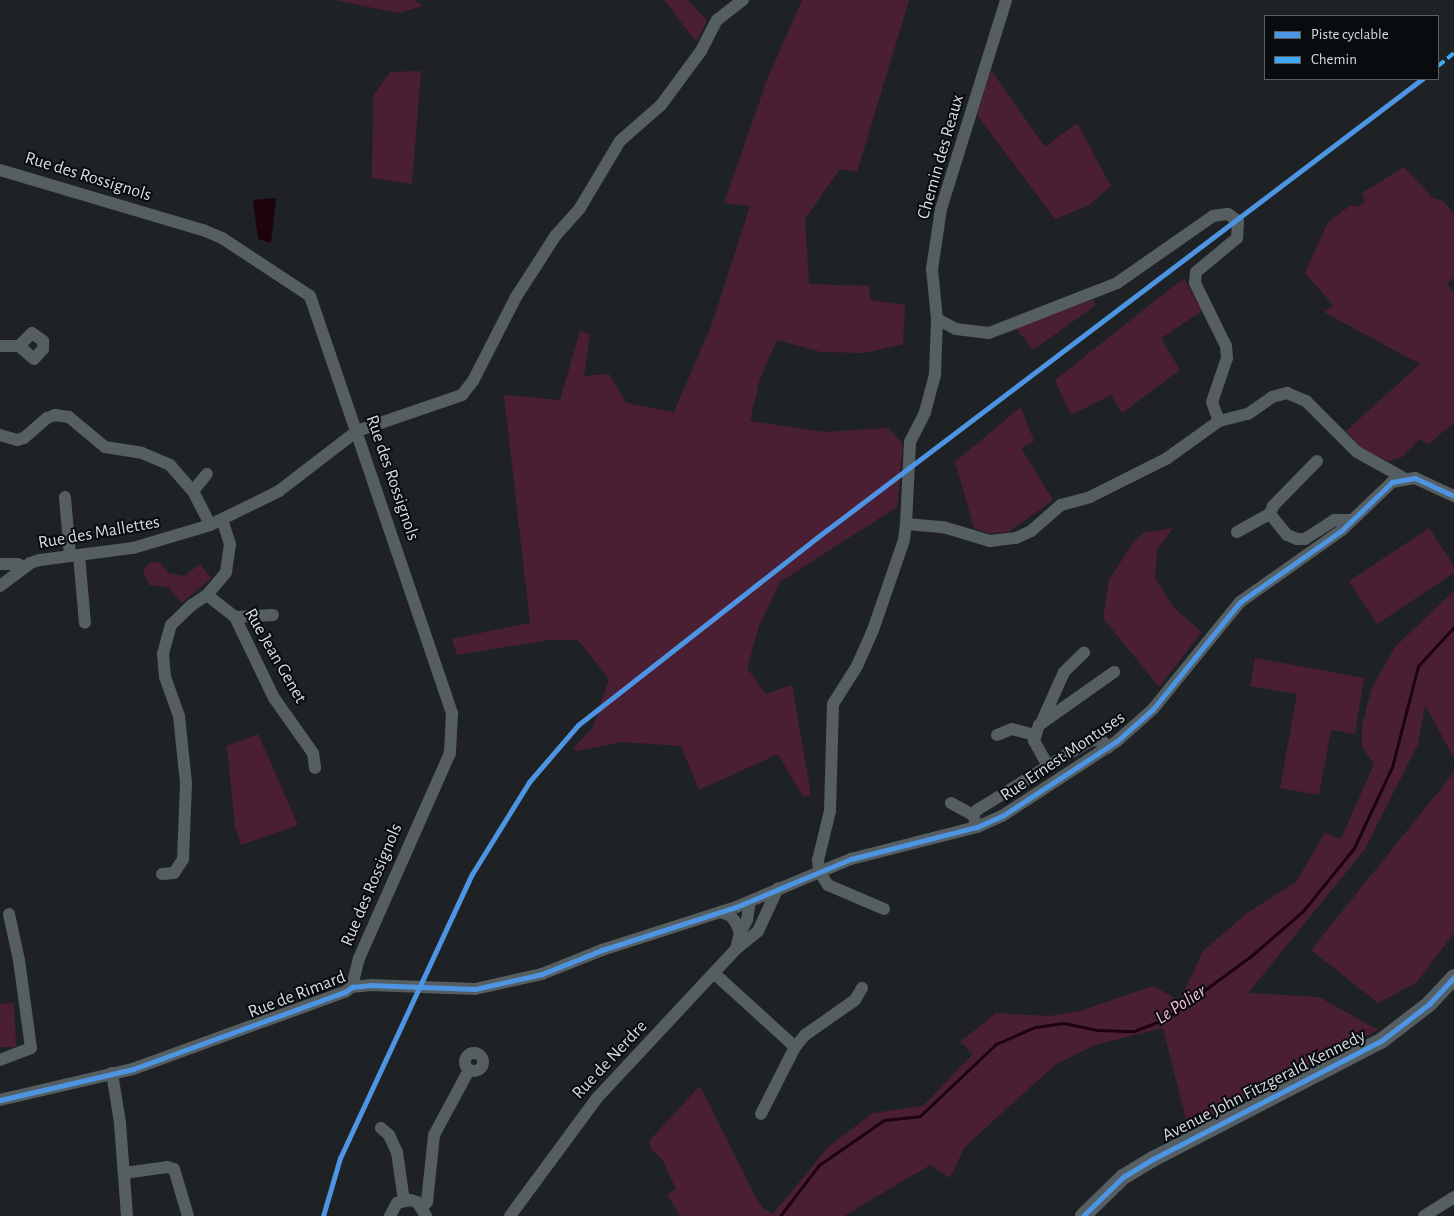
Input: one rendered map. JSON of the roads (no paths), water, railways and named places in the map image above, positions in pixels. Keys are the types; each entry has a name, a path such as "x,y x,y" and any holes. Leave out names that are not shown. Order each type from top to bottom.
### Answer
{"main road":[{"name":"Avenue John Fitzgerald Kennedy","path":"1083,1216 1123,1178 1153,1159 1381,1041 1429,1004 1454,977"}],"street":[{"name":"Rue des Mallettes","path":"0,564 18,564 24,568 40,560 156,542 216,522 279,491 357,431 455,399 467,389 516,297 556,235 580,208 613,152 682,79 717,20 743,0"},
{"name":"Chemin des Reaux","path":"906,524 910,442 933,391 936,319 932,269 941,209 1006,0"},
{"name":"Rue des Rossignols","path":"0,170 203,230 222,238 298,285 310,296 423,621 452,713 453,734 442,772 359,958 352,987"},
{"path":"936,319 956,329 988,333 997,330 1117,283 1213,216 1228,214 1238,221 1237,238 1196,272 1195,282 1226,346 1227,358 1212,402 1219,421"},
{"path":"0,346 19,346"},
{"path":"884,910 828,885 819,871 818,860 830,811 833,704 857,666 873,630 904,540 906,524 943,527 990,541 1016,538 1031,530 1061,505 1090,496 1166,459 1219,421 1255,411 1272,397 1297,395 1357,452 1404,478 1426,482 1454,496"},
{"path":"0,435 17,440 24,438 47,418 63,415 105,447 142,453 170,465 193,491 230,544 230,560 226,572 208,595 192,604 171,625 163,654 165,677 179,716 186,783 183,858 174,873 162,874"},
{"path":"1237,532 1270,514 1272,506 1318,461"},
{"path":"193,491 207,474"},
{"name":"Rue Ernest Montuses","path":"750,901 851,858 975,821 1002,816 1108,748 1153,709 1240,602 1293,566 1351,520 1373,497 1392,482 1404,478"},
{"path":"65,497 85,623"},
{"path":"1270,514 1287,535 1297,539 1305,538 1334,520 1351,520"},
{"path":"0,586 24,568"},
{"name":"Rue Jean Genet","path":"208,595 235,617 270,690 313,753 315,768"},
{"path":"235,617 272,614"},
{"name":"Rue Ernest Montuses","path":"1048,766 1037,749 1034,735 1064,672 1084,653"},
{"name":"Rue Ernest Montuses","path":"1043,719 1114,672"},
{"name":"Rue Ernest Montuses","path":"997,735 1012,729 1034,735"},
{"path":"951,803 975,821 977,810 1092,740 1102,741 1108,748"},
{"path":"721,912 731,916 745,936 762,924 778,888"},
{"name":"Rue de Rimard","path":"0,1100 112,1074 184,1052 345,992 352,987 370,984 464,990 495,987 542,974 602,950 750,901"},
{"name":"Rue de Nerdre","path":"510,1216 597,1098 716,975 736,949 745,936 750,901"},
{"path":"0,1060 31,1048 20,960 9,914"},
{"path":"716,975 795,1047"},
{"path":"761,1114 795,1047 805,1035 855,1000 862,988"},
{"path":"424,1212 434,1135 469,1070"},
{"path":"112,1074 120,1123 127,1216"},
{"path":"381,1128 389,1135 397,1152 404,1201"},
{"path":"124,1173 167,1167 174,1170 188,1216"},
{"path":"1424,1216 1454,1197"},
{"path":"390,1216 397,1203 404,1201 417,1202 424,1212"}],"waterway":[{"name":"Le Polier","path":"780,1216 819,1165 884,1120 920,1116 996,1044 1035,1027 1064,1023 1098,1030 1134,1031 1165,1019 1251,956 1303,911 1354,848 1392,767 1418,666 1454,627"}]}
